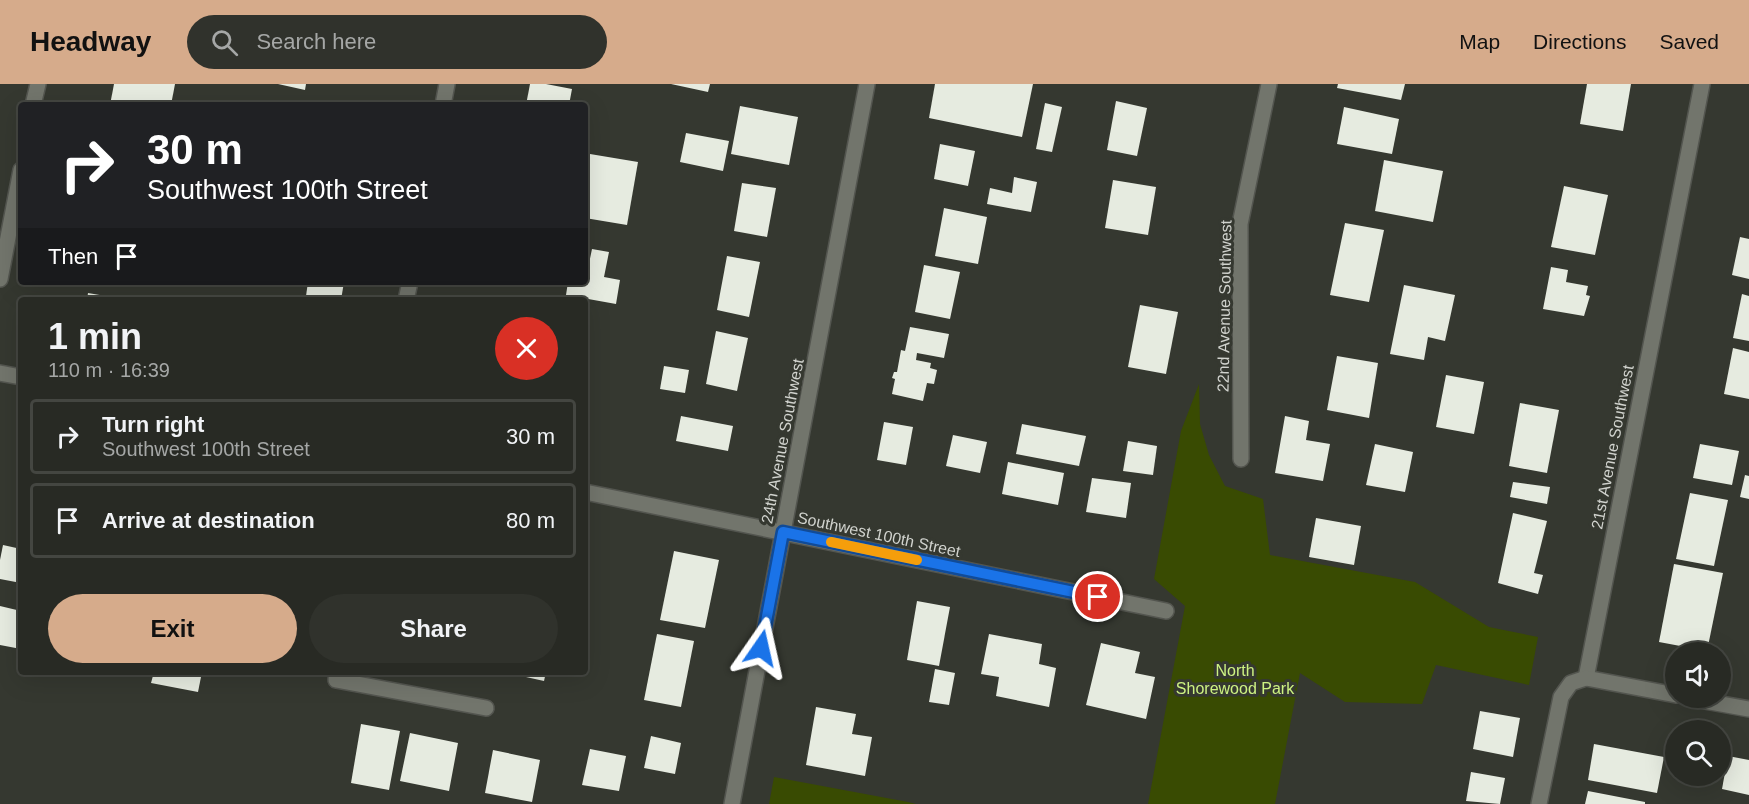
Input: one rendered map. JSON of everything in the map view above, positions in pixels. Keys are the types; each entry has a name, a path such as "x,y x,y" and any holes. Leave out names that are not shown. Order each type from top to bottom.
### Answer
{"street":[{"path":"34,102 38,84"},
{"path":"444,102 447,84"},
{"name":"24th Avenue Southwest","path":"732,804 867,84"},
{"name":"22nd Avenue Southwest","path":"1241,459 1240,224 1269,84"},
{"name":"21st Avenue Southwest","path":"1586,678 1702,84"},
{"path":"0,279 18,186"},
{"path":"0,373 18,376"},
{"name":"Southwest 100th Street","path":"588,493 1166,610"},
{"path":"336,676 486,708"},
{"path":"1539,804 1562,697 1571,683 1586,678 1665,693"},
{"path":"1731,706 1749,709"}],"green space":[{"name":"North Shorewood Park","path":"1199,384 1200,424 1209,455 1225,486 1263,499 1270,555 1415,582 1489,627 1538,637 1529,685 1436,665 1422,704 1345,702 1300,673 1275,804 1148,804 1185,606 1154,579 1181,431"},
{"path":"774,777 908,802 916,804 769,804"}],"building":[{"path":"114,84 175,84 172,102 111,102"},
{"path":"278,84 306,84 305,90"},
{"path":"530,84 546,84 572,89 570,102 527,102"},
{"path":"671,84 710,84 708,92"},
{"path":"935,84 1033,84 1022,137 929,118"},
{"path":"1338,84 1405,84 1401,100 1337,88"},
{"path":"1587,84 1631,84 1623,131 1580,124"},
{"path":"1116,101 1147,108 1137,156 1107,150"},
{"path":"1045,103 1062,107 1052,152 1036,149"},
{"path":"740,106 798,117 789,165 731,154"},
{"path":"1344,107 1399,119 1392,154 1337,144"},
{"path":"686,133 729,141 723,171 680,162"},
{"path":"940,144 975,151 968,186 934,179"},
{"path":"590,154 638,162 627,225 588,218"},
{"path":"1384,160 1443,171 1433,222 1375,211"},
{"path":"1014,177 1037,182 1031,212 987,204 990,188 1012,193"},
{"path":"1113,180 1156,187 1148,235 1105,228"},
{"path":"742,183 776,188 767,237 734,231"},
{"path":"1564,186 1608,195 1595,255 1551,247"},
{"path":"944,208 987,217 978,264 935,256"},
{"path":"1345,223 1384,230 1369,302 1330,295"},
{"path":"1740,237 1749,239 1749,279 1732,275"},
{"path":"592,249 609,252 604,277 620,280 616,304 588,299 588,297 566,295 568,285 588,285 588,268"},
{"path":"727,256 760,262 749,317 717,310"},
{"path":"924,265 960,272 950,319 915,312"},
{"path":"1551,267 1568,270 1566,282 1588,286 1586,295 1590,296 1584,316 1543,309"},
{"path":"308,285 344,285 342,297 306,296"},
{"path":"1404,285 1455,295 1445,341 1428,337 1424,360 1390,354"},
{"path":"88,293 111,297 87,297"},
{"path":"1742,294 1749,296 1749,341 1733,338"},
{"path":"1140,305 1178,312 1166,374 1128,367"},
{"path":"910,327 949,334 944,358 917,353 916,360 931,363 930,368 937,370 934,384 927,383 923,401 892,394 895,379 892,378 894,372 897,372 901,350 905,351"},
{"path":"716,331 748,338 737,391 706,384"},
{"path":"1733,348 1749,352 1749,399 1724,394"},
{"path":"1337,356 1378,363 1369,418 1327,410"},
{"path":"664,366 689,370 685,393 660,389"},
{"path":"1446,375 1484,382 1474,434 1436,427"},
{"path":"1520,403 1559,410 1547,473 1509,466"},
{"path":"681,416 733,426 728,451 676,441"},
{"path":"1285,416 1309,421 1306,440 1330,444 1323,481 1275,473"},
{"path":"884,422 913,427 906,465 877,460"},
{"path":"1022,424 1086,436 1079,466 1016,454"},
{"path":"953,435 987,442 980,473 946,466"},
{"path":"1128,441 1157,446 1153,475 1123,471"},
{"path":"1375,444 1413,452 1405,492 1366,485"},
{"path":"1700,444 1739,451 1732,485 1693,478"},
{"path":"1008,462 1064,473 1058,505 1002,494"},
{"path":"1745,475 1749,476 1749,499 1740,497"},
{"path":"1092,478 1131,483 1126,518 1086,512"},
{"path":"1513,482 1550,487 1547,504 1510,497"},
{"path":"1690,493 1728,500 1714,566 1676,559"},
{"path":"1513,513 1547,521 1534,573 1543,575 1538,594 1498,583"},
{"path":"1316,518 1361,526 1354,565 1309,557"},
{"path":"3,545 18,548 18,582 0,579"},
{"path":"674,551 719,560 705,628 660,620"},
{"path":"1674,564 1723,573 1709,642 1659,642"},
{"path":"917,601 950,607 939,666 907,660"},
{"path":"0,606 18,610 18,648 0,645"},
{"path":"657,634 694,641 681,707 644,700"},
{"path":"989,634 1042,644 1039,664 1056,668 1049,707 996,696 999,677 981,674"},
{"path":"1101,643 1140,652 1135,673 1155,677 1146,719 1086,705"},
{"path":"935,669 955,673 949,705 929,702"},
{"path":"153,675 201,675 198,692 151,683"},
{"path":"517,675 545,675 544,681"},
{"path":"816,707 856,714 852,734 872,737 865,776 806,765"},
{"path":"1480,711 1520,718 1513,757 1473,749"},
{"path":"361,724 400,731 389,790 351,783"},
{"path":"410,733 458,743 449,791 400,781"},
{"path":"651,736 681,743 675,774 644,768"},
{"path":"1594,744 1664,757 1657,793 1588,780"},
{"path":"590,749 626,756 619,791 582,785"},
{"path":"493,750 540,760 532,802 485,793"},
{"path":"1731,757 1749,760 1749,795 1722,789 1723,786 1731,786"},
{"path":"1471,772 1505,778 1500,804 1466,801"},
{"path":"1588,791 1645,802 1645,804 1585,804"}],"slow traffic":[{"path":"831,542 917,560"}],"route":[{"path":"761,648 783,532 1098,597"}]}
